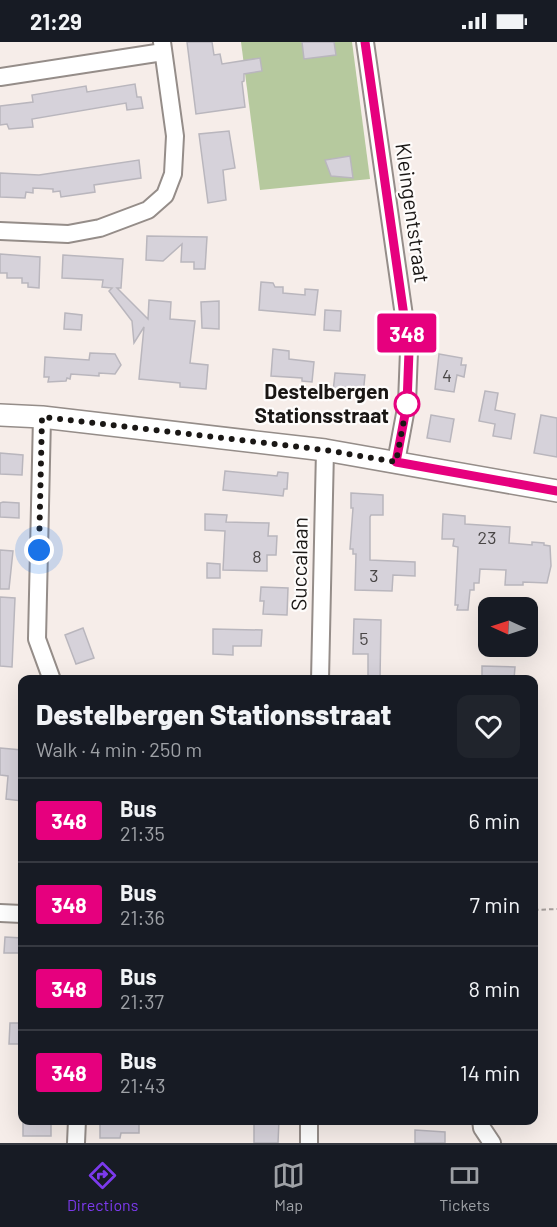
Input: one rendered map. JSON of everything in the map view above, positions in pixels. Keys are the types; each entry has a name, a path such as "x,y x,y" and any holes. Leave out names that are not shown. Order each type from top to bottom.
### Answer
{"street":[{"name":"Kleingentstraat","path":"365,42 409,351 407,404 396,462"},
{"path":"0,77 162,47 175,136 173,174 165,195 148,210 100,228 68,234 0,231"},
{"path":"0,415 42,417 325,450 557,491"},
{"path":"42,417 37,639 50,675"},
{"name":"Succalaan","path":"320,675 325,450"},
{"path":"0,913 18,914"},
{"path":"76,1143 77,1125"},
{"path":"309,1125 309,1143"},
{"path":"482,1125 492,1143"}],"path":[{"path":"538,910 557,909"}],"green space":[{"path":"241,42 352,42 370,179 260,190"}],"building":[{"path":"187,42 212,42 214,55 220,54 222,64 260,58 262,71 244,74 242,82 245,107 196,114"},
{"path":"302,42 334,42 336,55 304,59"},
{"path":"135,84 137,97 141,97 143,108 127,110 126,103 32,119 33,127 9,129 7,124 0,125 0,106 33,102 32,95 86,86 87,92"},
{"path":"229,131 235,168 223,170 226,200 208,203 199,134"},
{"path":"350,156 353,178 331,176 325,160"},
{"path":"139,160 141,178 94,185 95,192 61,197 60,191 33,188 33,193 26,192 25,198 0,197 0,173 39,175"},
{"path":"147,236 207,237 205,269 194,269 194,262 181,262 182,244 163,261 146,260"},
{"path":"0,254 40,257 39,288 28,287 28,283 22,283 22,278 7,278 7,273 0,273"},
{"path":"63,255 123,259 121,288 117,288 148,319 149,300 171,302 170,319 195,321 190,363 208,365 206,389 180,387 180,383 139,379 144,327 134,343 132,321 109,291 112,288 102,287 103,280 62,278"},
{"path":"261,282 283,287 283,293 305,295 305,289 318,290 315,315 259,310"},
{"path":"219,301 219,329 202,328 201,302"},
{"path":"325,310 341,311 340,331 324,330"},
{"path":"65,313 82,315 81,330 64,329"},
{"path":"273,349 289,351 289,359 314,362 312,382 302,381 302,378 271,376"},
{"path":"90,353 115,354 121,365 115,374 99,373 99,376 71,374 70,379 67,378 66,381 48,382 49,377 44,377 45,357 89,360"},
{"path":"439,354 462,358 461,365 466,365 464,377 457,375 454,392 435,389"},
{"path":"335,373 365,375 363,395 333,392"},
{"path":"485,391 498,393 495,410 515,414 511,439 493,436 495,424 479,421"},
{"path":"431,415 454,419 450,442 427,438"},
{"path":"541,415 557,418 557,457 534,453"},
{"path":"0,453 23,455 22,475 0,474"},
{"path":"225,471 277,476 278,472 288,473 287,489 284,489 283,496 223,490"},
{"path":"351,493 383,495 383,515 371,515 370,517 370,560 415,562 415,576 393,575 392,591 355,590 356,554 353,554 353,549 350,549 353,508 351,508"},
{"path":"0,503 19,503 19,518 0,517"},
{"path":"205,514 227,515 226,522 269,523 268,536 277,536 276,555 267,555 267,571 223,570 225,531 205,530"},
{"path":"443,514 465,516 465,524 510,527 509,543 532,545 532,542 550,546 551,566 547,583 523,582 523,585 505,585 506,570 480,569 479,583 474,583 474,590 470,590 468,610 457,610 458,605 455,605 458,547 453,546 454,539 442,539"},
{"path":"0,550 13,551 9,589 0,589"},
{"path":"207,563 220,564 220,578 207,578"},
{"path":"261,587 288,588 287,615 263,614 264,601 260,601"},
{"path":"0,597 15,598 12,667 0,666"},
{"path":"354,619 381,620 380,675 368,675 368,654 353,654"},
{"path":"83,628 94,658 76,664 65,635"},
{"path":"213,629 262,630 261,646 233,646 233,655 213,654"},
{"path":"482,666 515,667 514,675 482,675"},
{"path":"0,748 18,750 18,800 6,799 8,776 0,775"},
{"path":"5,937 18,938 18,953 4,953"},
{"path":"10,1023 18,1023 18,1044 9,1044"},
{"path":"23,1125 51,1125 51,1136 23,1136"},
{"path":"100,1125 139,1125 139,1133 121,1133 120,1138 100,1138"},
{"path":"254,1125 279,1125 278,1143 254,1143"},
{"path":"415,1130 445,1132 445,1143 415,1143"}],"bus line":[{"name":"348","path":"365,42 408,335 410,373 407,404 396,462 557,491"}],"place":[{"name":"Destelbergen Stationsstraat","path":"407,404"}],"route":[{"path":"39,550 42,417 325,450 396,462 407,404"}]}
